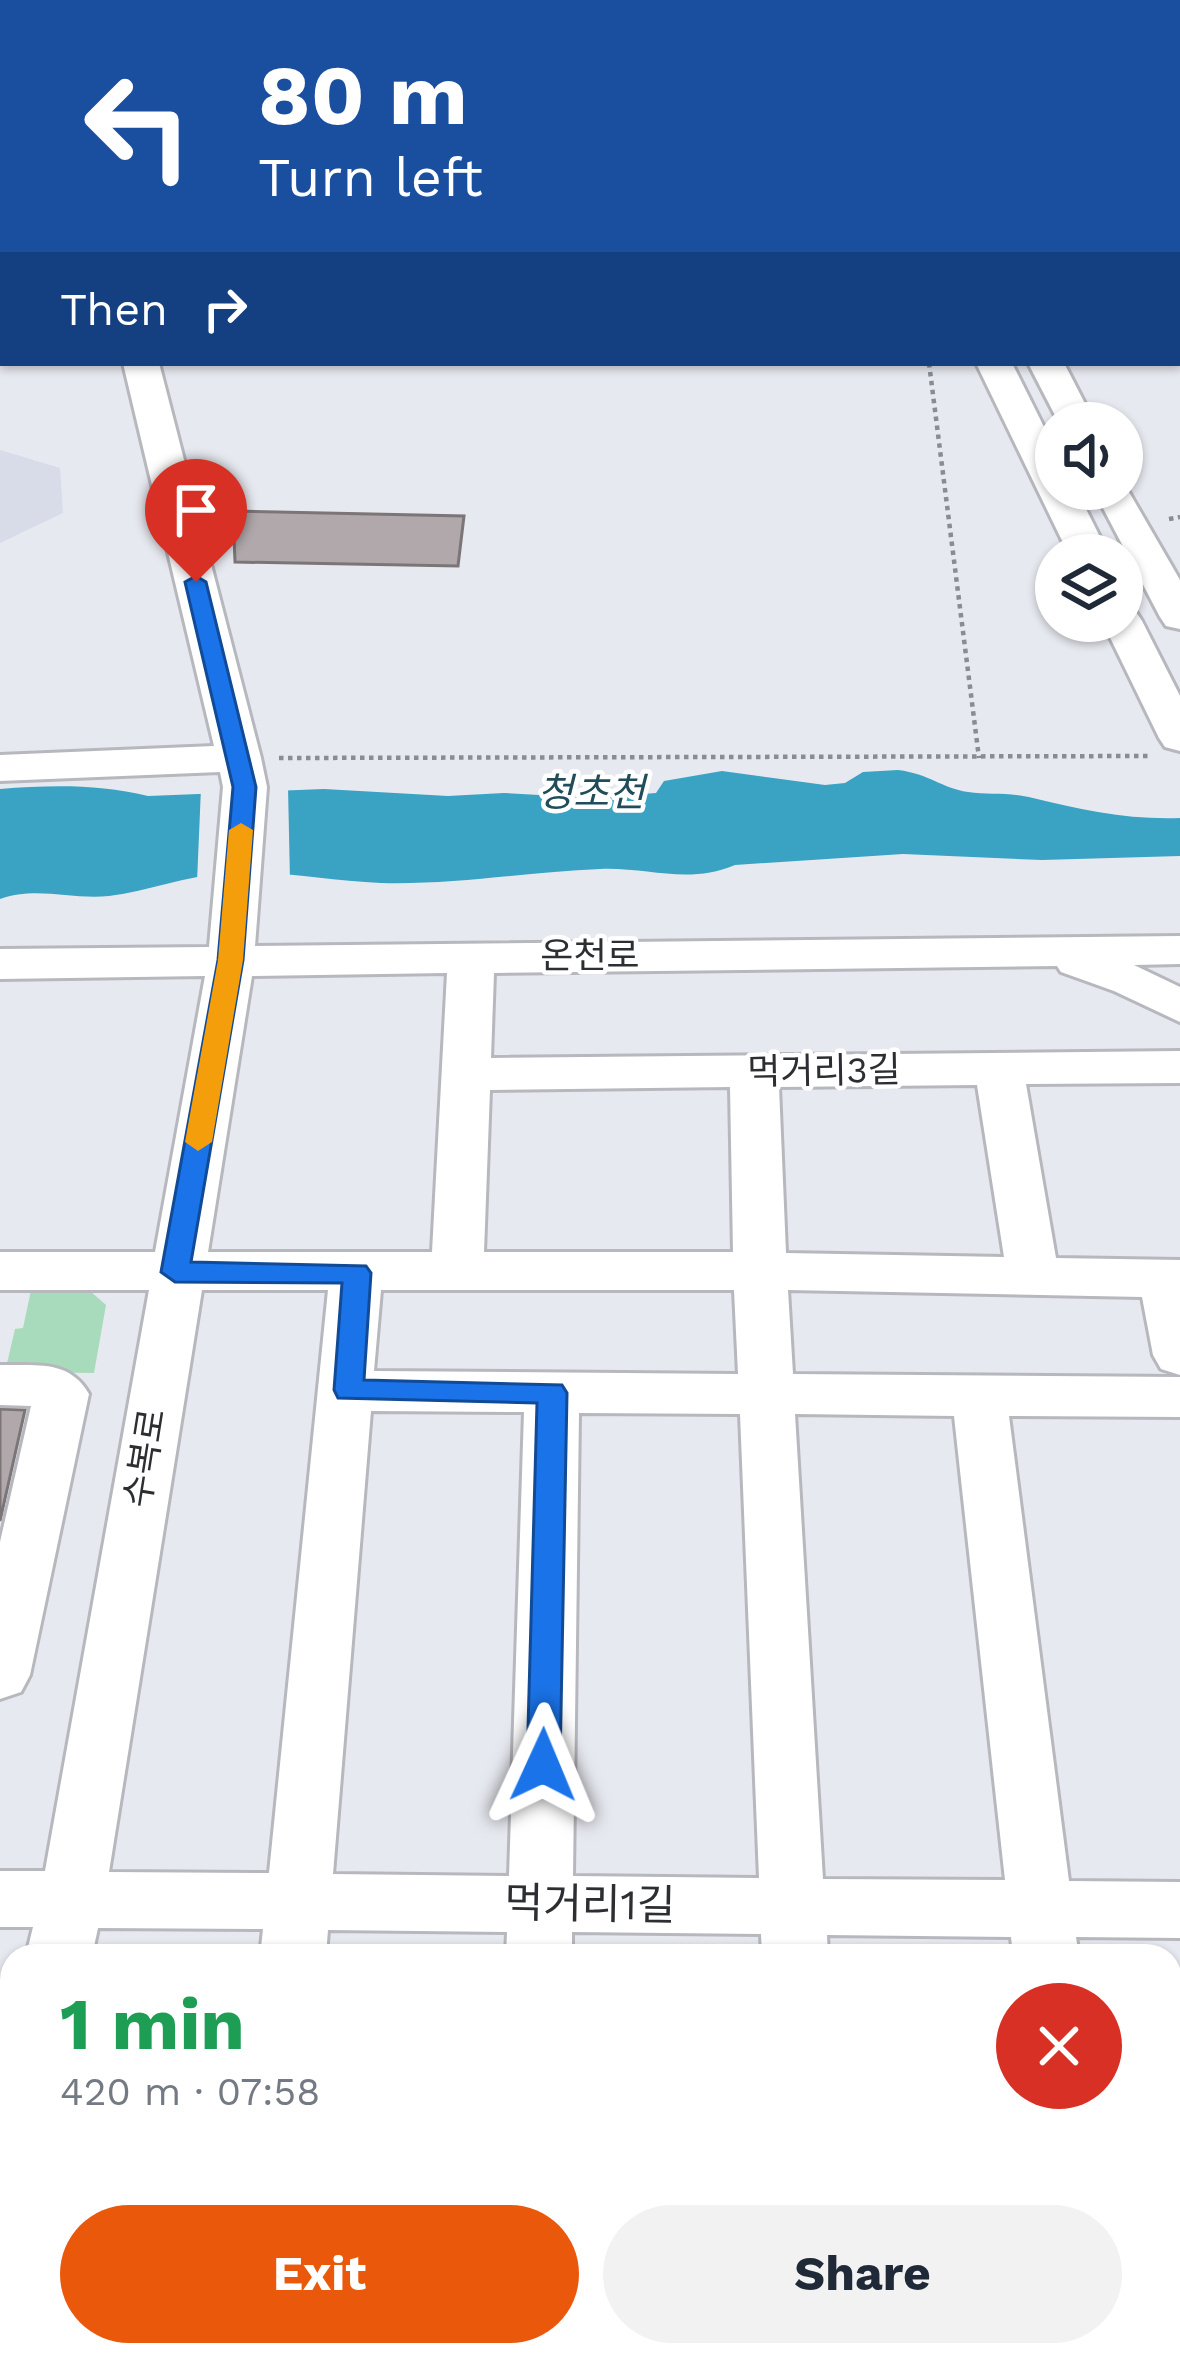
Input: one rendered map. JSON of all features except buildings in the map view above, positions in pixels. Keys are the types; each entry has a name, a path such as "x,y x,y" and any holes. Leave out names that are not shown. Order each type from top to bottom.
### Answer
{"street":[{"name":"수복로","path":"66,1928 230,960 244,787 142,366"},
{"path":"995,366 1035,446"},
{"path":"1048,366 1067,402"},
{"path":"1123,510 1180,617"},
{"path":"1130,642 1170,747"},
{"path":"0,768 240,758"},
{"name":"온천로","path":"0,964 1180,950"},
{"path":"946,954 1082,963 1131,980 1180,1007"},
{"path":"457,1272 471,957"},
{"name":"먹거리3길","path":"468,1074 1180,1067"},
{"path":"999,1069 1034,1276"},
{"path":"754,1071 794,1931"},
{"path":"0,1271 760,1271 1172,1279 1180,1355"},
{"path":"295,1928 349,1390 356,1273"},
{"path":"0,1384 54,1386 61,1394 0,1675"},
{"path":"349,1390 1180,1397"},
{"path":"539,1930 552,1393"},
{"path":"979,1397 1043,1933"},
{"name":"먹거리1길","path":"0,1899 66,1928 1043,1933 1180,1910"}],"path":[{"path":"929,366 979,759"},
{"path":"1169,519 1180,518"},
{"path":"240,758 979,759 1170,747"}],"shaded area":[{"path":"0,450 60,468 63,513 0,543"}],"green space":[{"path":"31,1290 90,1291 106,1305 94,1373 5,1372 15,1329 23,1328"}],"water":[{"path":"898,770 968,792 1025,796 1124,816 1180,818 1180,856 1042,860 903,854 735,865 701,874 600,869 408,883 226,873 109,896 27,894 0,899 0,789 75,786 148,796 324,789 592,798 656,793 664,781 722,771 825,785 845,783 863,772"}],"pier":[{"path":"288,787 290,881 197,882 201,788"}],"slow traffic":[{"path":"198,1142 230,960 241,830"}],"route":[{"path":"196,582 244,787 230,960 175,1272 356,1273 349,1390 552,1393 543,1765"}],"water label":[{"name":"청초천","path":"591,792"}]}
